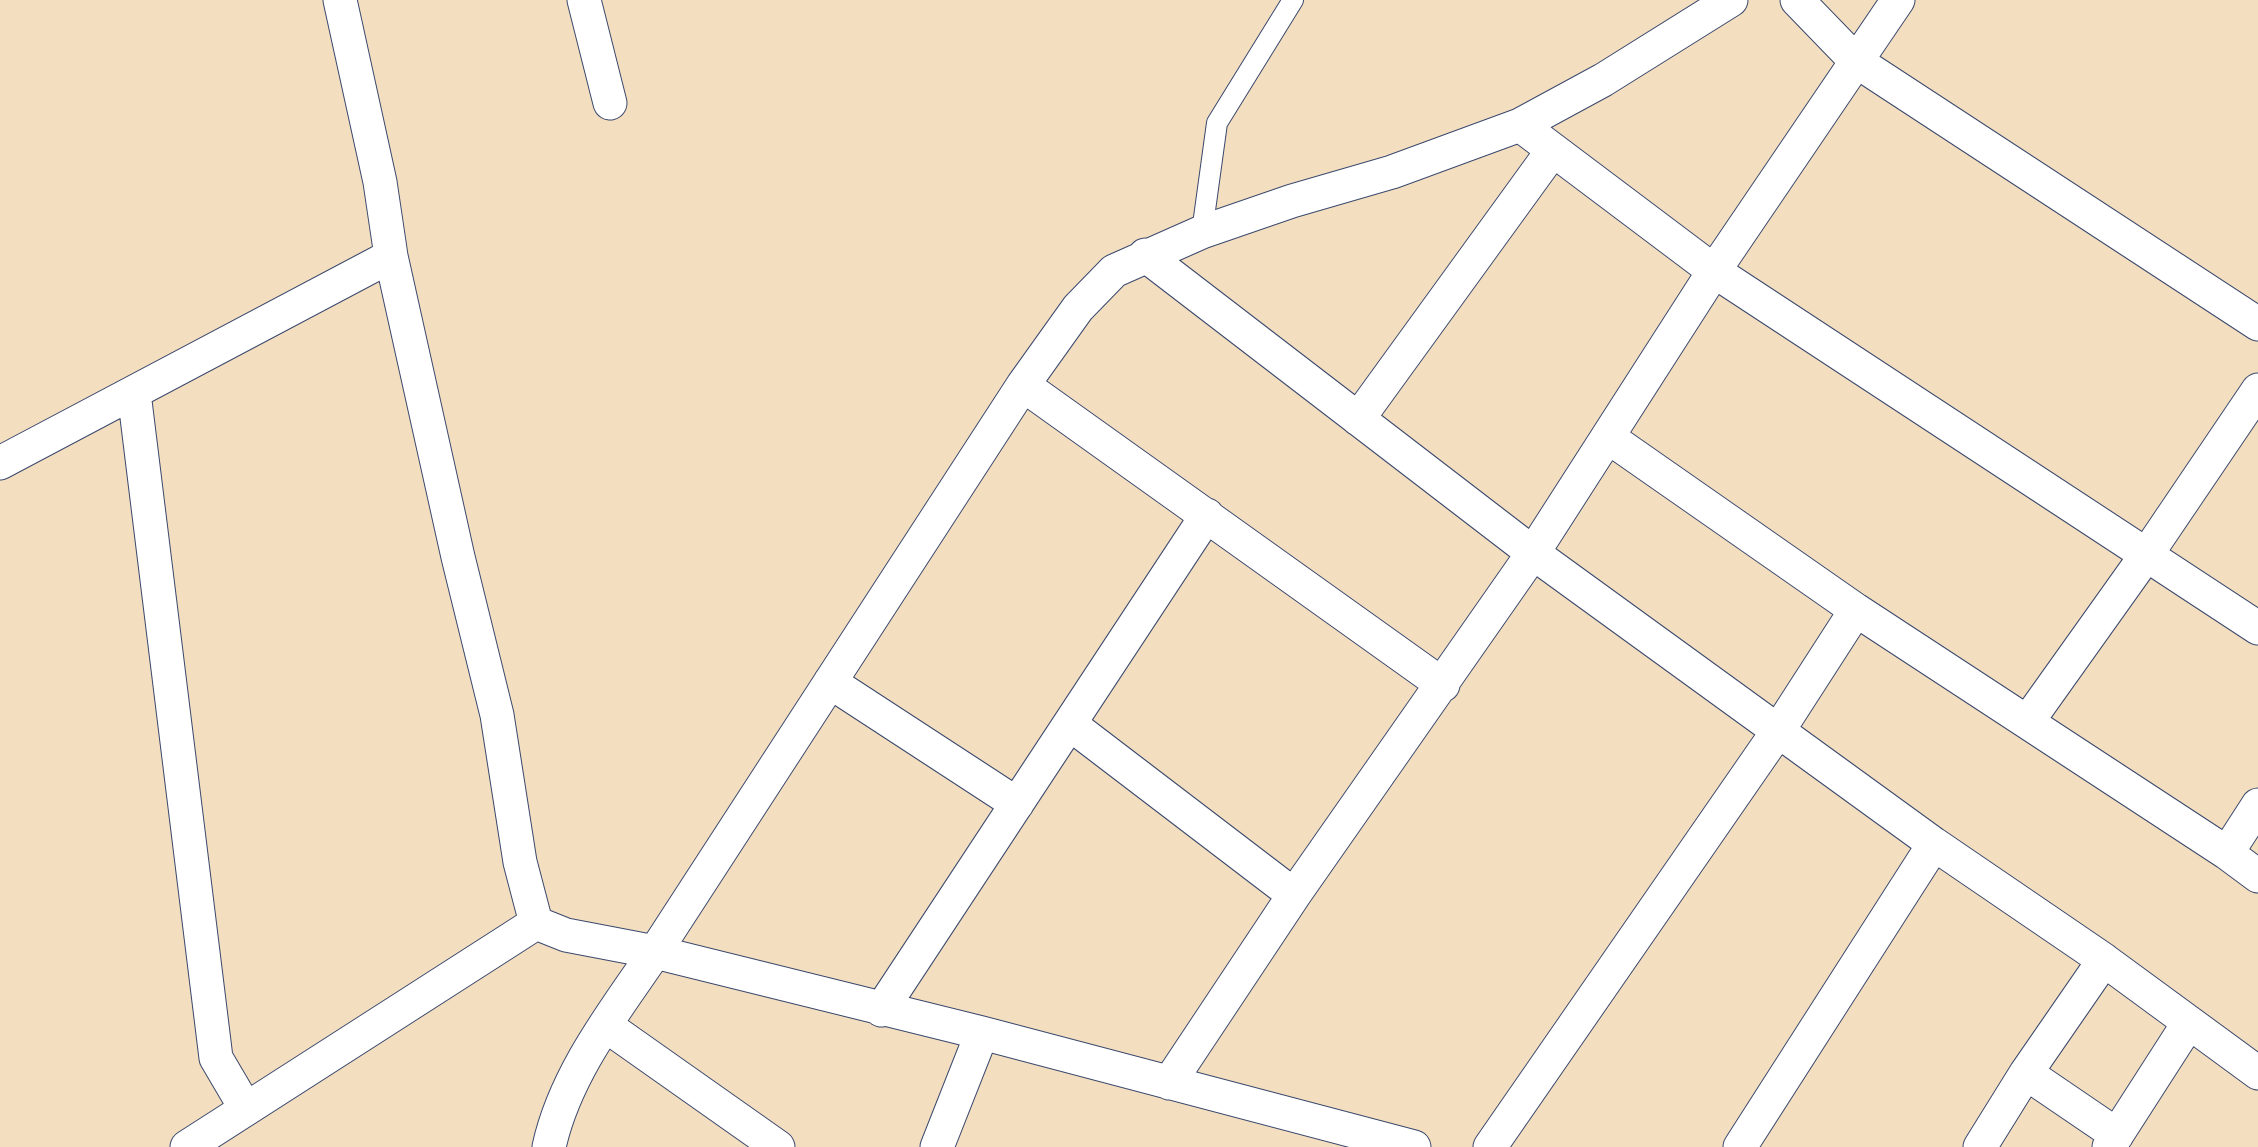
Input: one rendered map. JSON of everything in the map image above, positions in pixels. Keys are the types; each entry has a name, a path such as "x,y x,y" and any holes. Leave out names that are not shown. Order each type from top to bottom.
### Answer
{"street":[{"path":"339,0 380,182 391,256 458,557 497,715 520,862 536,922"},
{"path":"584,0 610,103"},
{"path":"549,1147 578,1071 605,1025 655,952 1023,385 1078,308 1114,271 1145,255 1202,232 1293,201 1392,172 1520,125 1603,81 1731,0"},
{"path":"1797,0 1856,62 2258,324"},
{"path":"1169,1083 1294,895 1443,685 1533,553 1714,271 1898,0"},
{"path":"1520,125 1714,271 2258,628"},
{"path":"1358,419 1553,150"},
{"path":"1145,255 1533,553 1934,844 2104,960 2258,1074"},
{"path":"0,463 391,256"},
{"path":"1023,385 1443,685"},
{"path":"2028,722 2147,554 2258,390"},
{"path":"134,393 216,1058 246,1109"},
{"path":"1608,437 1856,610 2227,853 2258,876"},
{"path":"880,1010 1207,515"},
{"path":"1490,1147 1778,731 1856,610"},
{"path":"830,682 1017,804"},
{"path":"1070,724 1294,895"},
{"path":"2227,853 2258,805"},
{"path":"1740,1147 1934,844"},
{"path":"536,922 566,935 655,952 880,1010 982,1033 1414,1147"},
{"path":"187,1147 536,922"},
{"path":"1980,1147 2026,1073 2104,960"},
{"path":"2026,1073 2113,1141 2188,1024"},
{"path":"605,1025 778,1147"},
{"path":"937,1147 982,1033"}],"lane":[{"path":"1202,232 1217,123 1293,0"}]}
